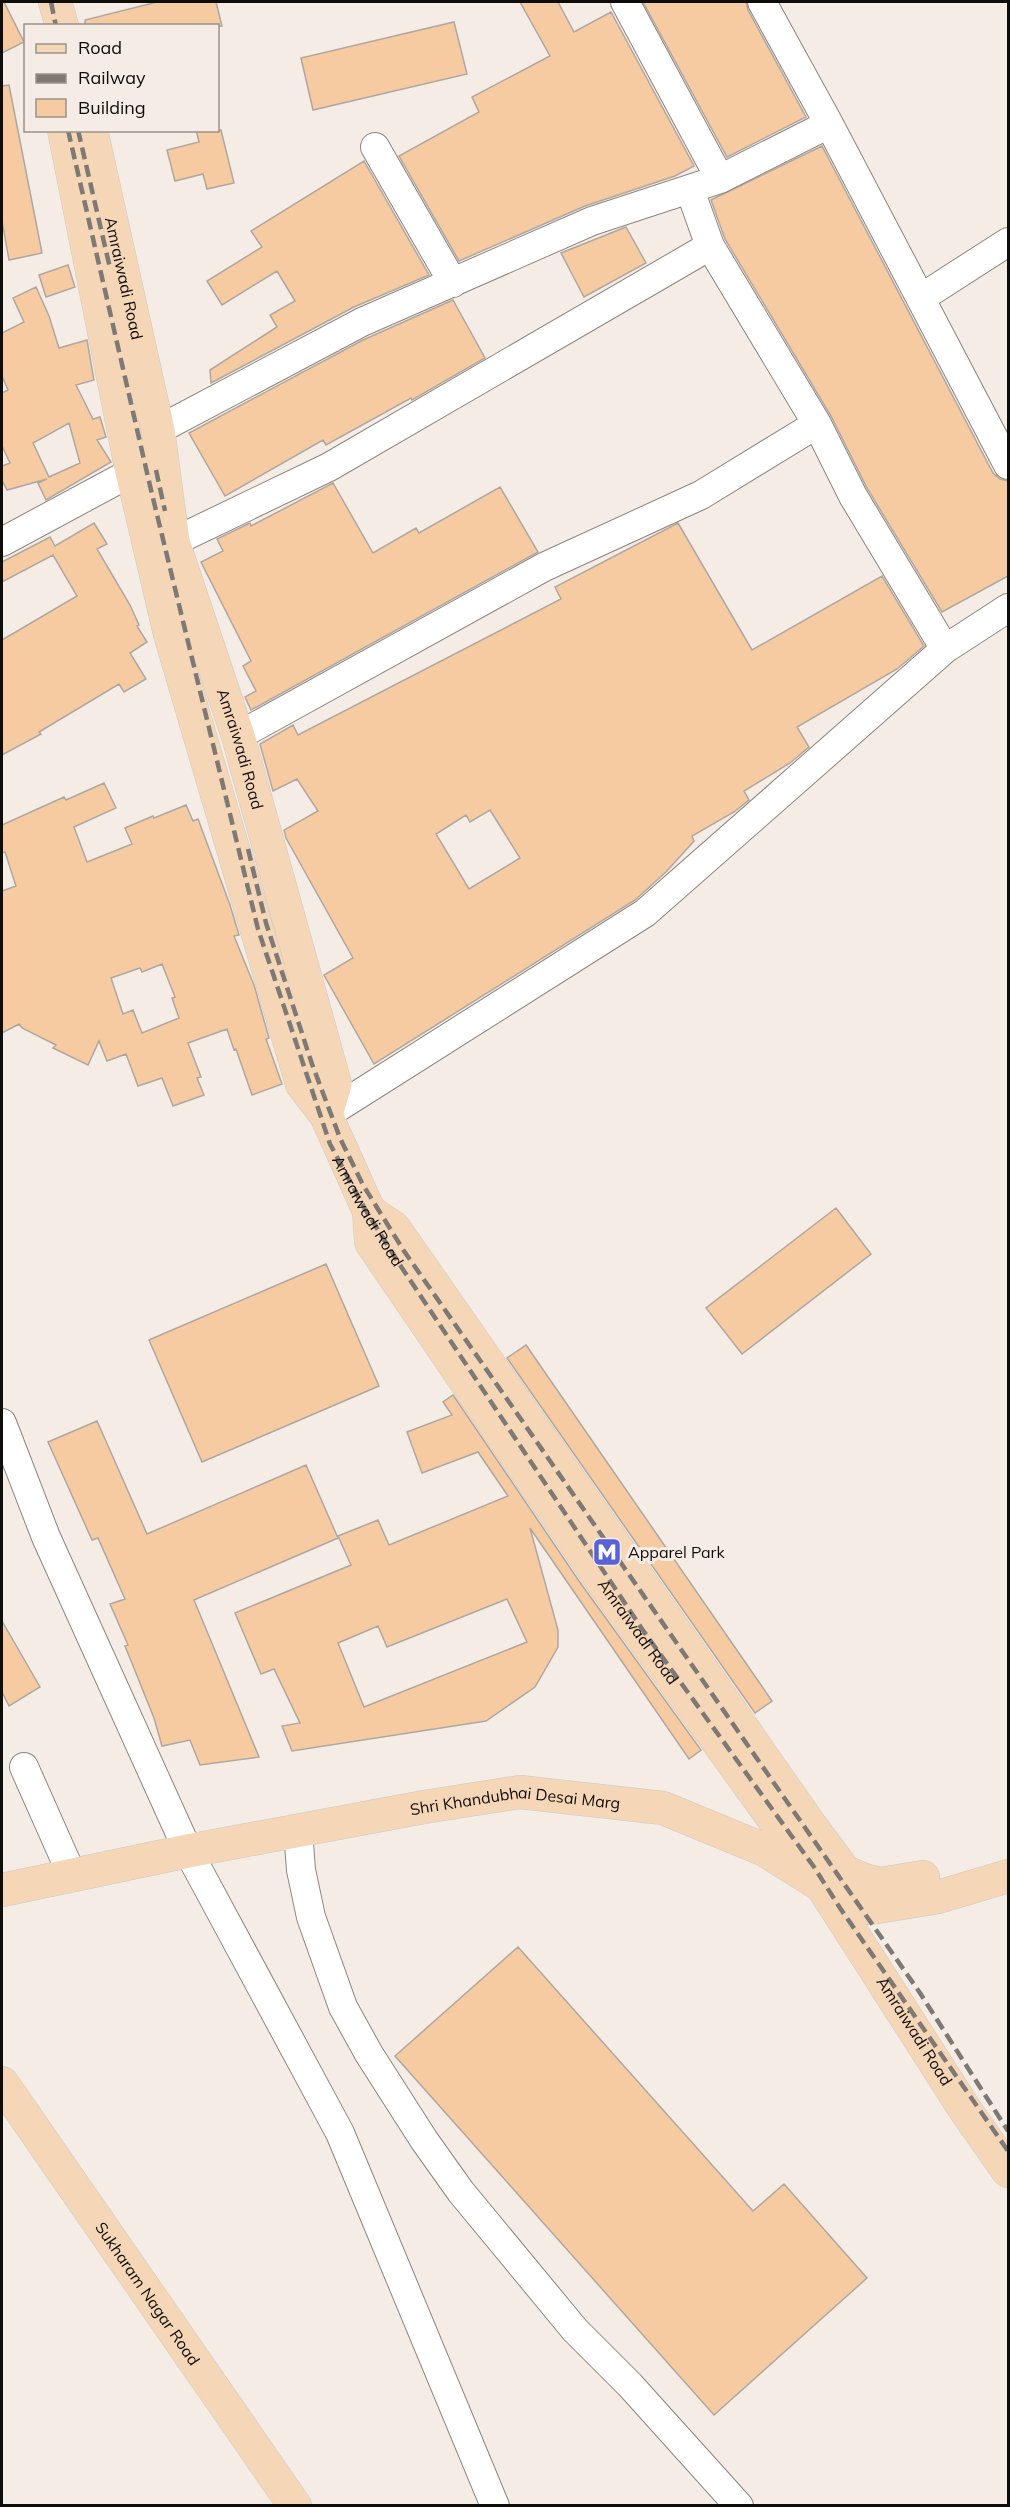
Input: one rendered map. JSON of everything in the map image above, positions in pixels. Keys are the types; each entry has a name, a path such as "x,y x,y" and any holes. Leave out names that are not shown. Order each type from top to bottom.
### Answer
{"main road":[{"path":"35,2 40,24"},
{"path":"55,2 61,24"},
{"path":"63,132 132,472 170,634 302,1084 326,1115"},
{"name":"Amraiwadi Road","path":"91,132 158,430 173,542 238,736 335,1084 326,1115 369,1211 371,1242 594,1569 795,1850"},
{"path":"369,1211 394,1228 810,1825 834,1880 872,1908 874,1966"},
{"name":"Shri Khandubhai Desai Marg","path":"2,1873 68,1867 517,1775 666,1792 755,1827 795,1850 834,1880"},
{"name":"Shri Khandubhai Desai Marg","path":"184,1842 298,1830 520,1792 663,1808 834,1880 864,1880 881,1884 944,1873 965,1878 1008,1876"},
{"name":"Shri Khandubhai Desai Marg","path":"872,1908 938,1897 965,1878 1008,1855"},
{"name":"Shri Khandubhai Desai Marg","path":"2,1890 68,1867"},
{"name":"Amraiwadi Road","path":"834,1880 874,1966 964,2108 1008,2171"},
{"name":"Sukharam Nagar Road","path":"2,2083 295,2505"}],"street":[{"path":"625,2 720,179"},
{"path":"762,2 830,124 1008,465"},
{"path":"158,430 362,322 592,221 720,179 830,124"},
{"path":"375,147 453,283"},
{"path":"690,190 710,246 817,424 853,496 945,649"},
{"path":"921,298 1008,243"},
{"path":"173,542 329,467 710,246"},
{"path":"238,736 544,567 701,495 817,424"},
{"path":"2,542 132,472"},
{"path":"326,1115 645,913 945,649 1008,608"},
{"path":"2,1423 46,1537 184,1842 340,2133 495,2505"},
{"path":"24,1767 68,1867"},
{"path":"298,1830 301,1870 311,1917 343,2007 369,2054 424,2140 461,2192 575,2330 630,2385 739,2505"}],"building":[{"path":"2,2 24,42 2,53"},
{"path":"157,2 216,2 222,26 219,24 85,24 85,20"},
{"path":"520,2 558,2 574,32 611,12 694,166 675,176 585,206 459,261 399,156 479,112 472,97 550,56"},
{"path":"643,2 746,2 748,10 806,117 727,157"},
{"path":"454,22 467,74 313,110 301,58"},
{"path":"9,85 42,253 9,260 2,221 2,86"},
{"path":"221,130 234,183 207,189 203,174 175,181 167,150 199,142 196,132 219,132"},
{"path":"822,146 993,473 1000,479 1008,481 1008,576 942,612 867,488 831,416 725,239 711,200"},
{"path":"364,161 429,275 354,307 211,383 210,370 277,327 270,315 295,301 277,271 222,305 207,281 262,247 251,231"},
{"path":"626,227 646,263 584,297 561,253"},
{"path":"68,265 75,287 46,297 39,275"},
{"path":"36,287 49,316 59,348 87,340 94,380 76,385 93,419 100,417 106,437 97,440 111,462 46,500 38,483 47,479 7,490 2,480 2,466 10,463 2,446 2,393 8,390 2,376 2,333 24,322 13,298","holes":["69,423 80,463 49,477 33,443"]},
{"path":"453,300 485,358 412,400 411,398 326,445 323,440 225,496 189,433 363,340"},
{"path":"333,483 373,553 416,528 419,533 500,487 538,552 251,710 245,697 256,691 243,666 251,661 201,562 223,551 217,539 250,523 251,526"},
{"path":"94,523 107,544 97,549 130,605 139,625 137,626 147,642 130,653 146,679 124,692 119,684 39,732 41,734 2,755 2,640 77,596 53,555 2,582 2,562 50,537 55,546"},
{"path":"678,523 752,650 882,576 924,646 897,669 797,727 809,747 790,763 744,791 749,800 734,812 692,836 694,841 666,872 635,900 374,1064 324,975 353,958 286,838 284,830 318,811 297,779 273,791 260,744 293,725 298,735 561,599 555,587","holes":["490,810 520,858 469,889 436,834 466,815 470,822"]},
{"path":"104,783 116,808 74,827 87,862 132,844 125,828 153,816 154,818 186,805 193,821 198,819 230,905 239,935 234,936 254,985 269,1038 266,1039 282,1084 252,1095 227,1029 188,1043 201,1077 197,1078 204,1095 173,1106 162,1078 138,1086 126,1054 107,1061 99,1041 88,1065 53,1048 56,1045 22,1028 19,1024 2,1033 2,891 16,886 5,852 2,853 2,825 64,797 66,800","holes":["162,964 175,997 172,998 179,1018 142,1033 133,1010 123,1014 111,978 140,968 142,972"]},
{"path":"836,1208 871,1254 742,1354 706,1308"},
{"path":"326,1264 379,1386 202,1462 149,1340"},
{"path":"526,1345 772,1701 755,1713 507,1358"},
{"path":"453,1395 579,1581 701,1750 689,1759 530,1528 558,1630 558,1647 535,1687 486,1721 292,1751 282,1726 300,1723 274,1669 261,1674 235,1613 351,1565 338,1536 378,1520 389,1545 508,1496 478,1452 422,1473 407,1432 452,1415 443,1402","holes":["507,1599 527,1642 364,1707 338,1643 378,1626 387,1647"]},
{"path":"97,1421 147,1534 306,1465 338,1538 194,1600 259,1757 200,1765 190,1740 162,1746 154,1718 125,1646 128,1645 110,1604 125,1599 98,1538 92,1540 48,1442"},
{"path":"2,1621 40,1687 9,1706 2,1692"},
{"path":"518,1947 753,2211 784,2184 867,2278 714,2415 395,2056"}],"railway":[{"path":"51,2 56,24"},
{"path":"68,132 151,490 258,929 330,1144 365,1209 398,1262 642,1629 814,1867 1008,2151"},
{"path":"78,132 110,268"},
{"path":"156,470 165,511"},
{"path":"248,849 266,923 312,1064 340,1138 363,1185 404,1251 920,1993 1008,2131"}],"place":[{"name":"Apparel Park","path":"607,1552"}]}
